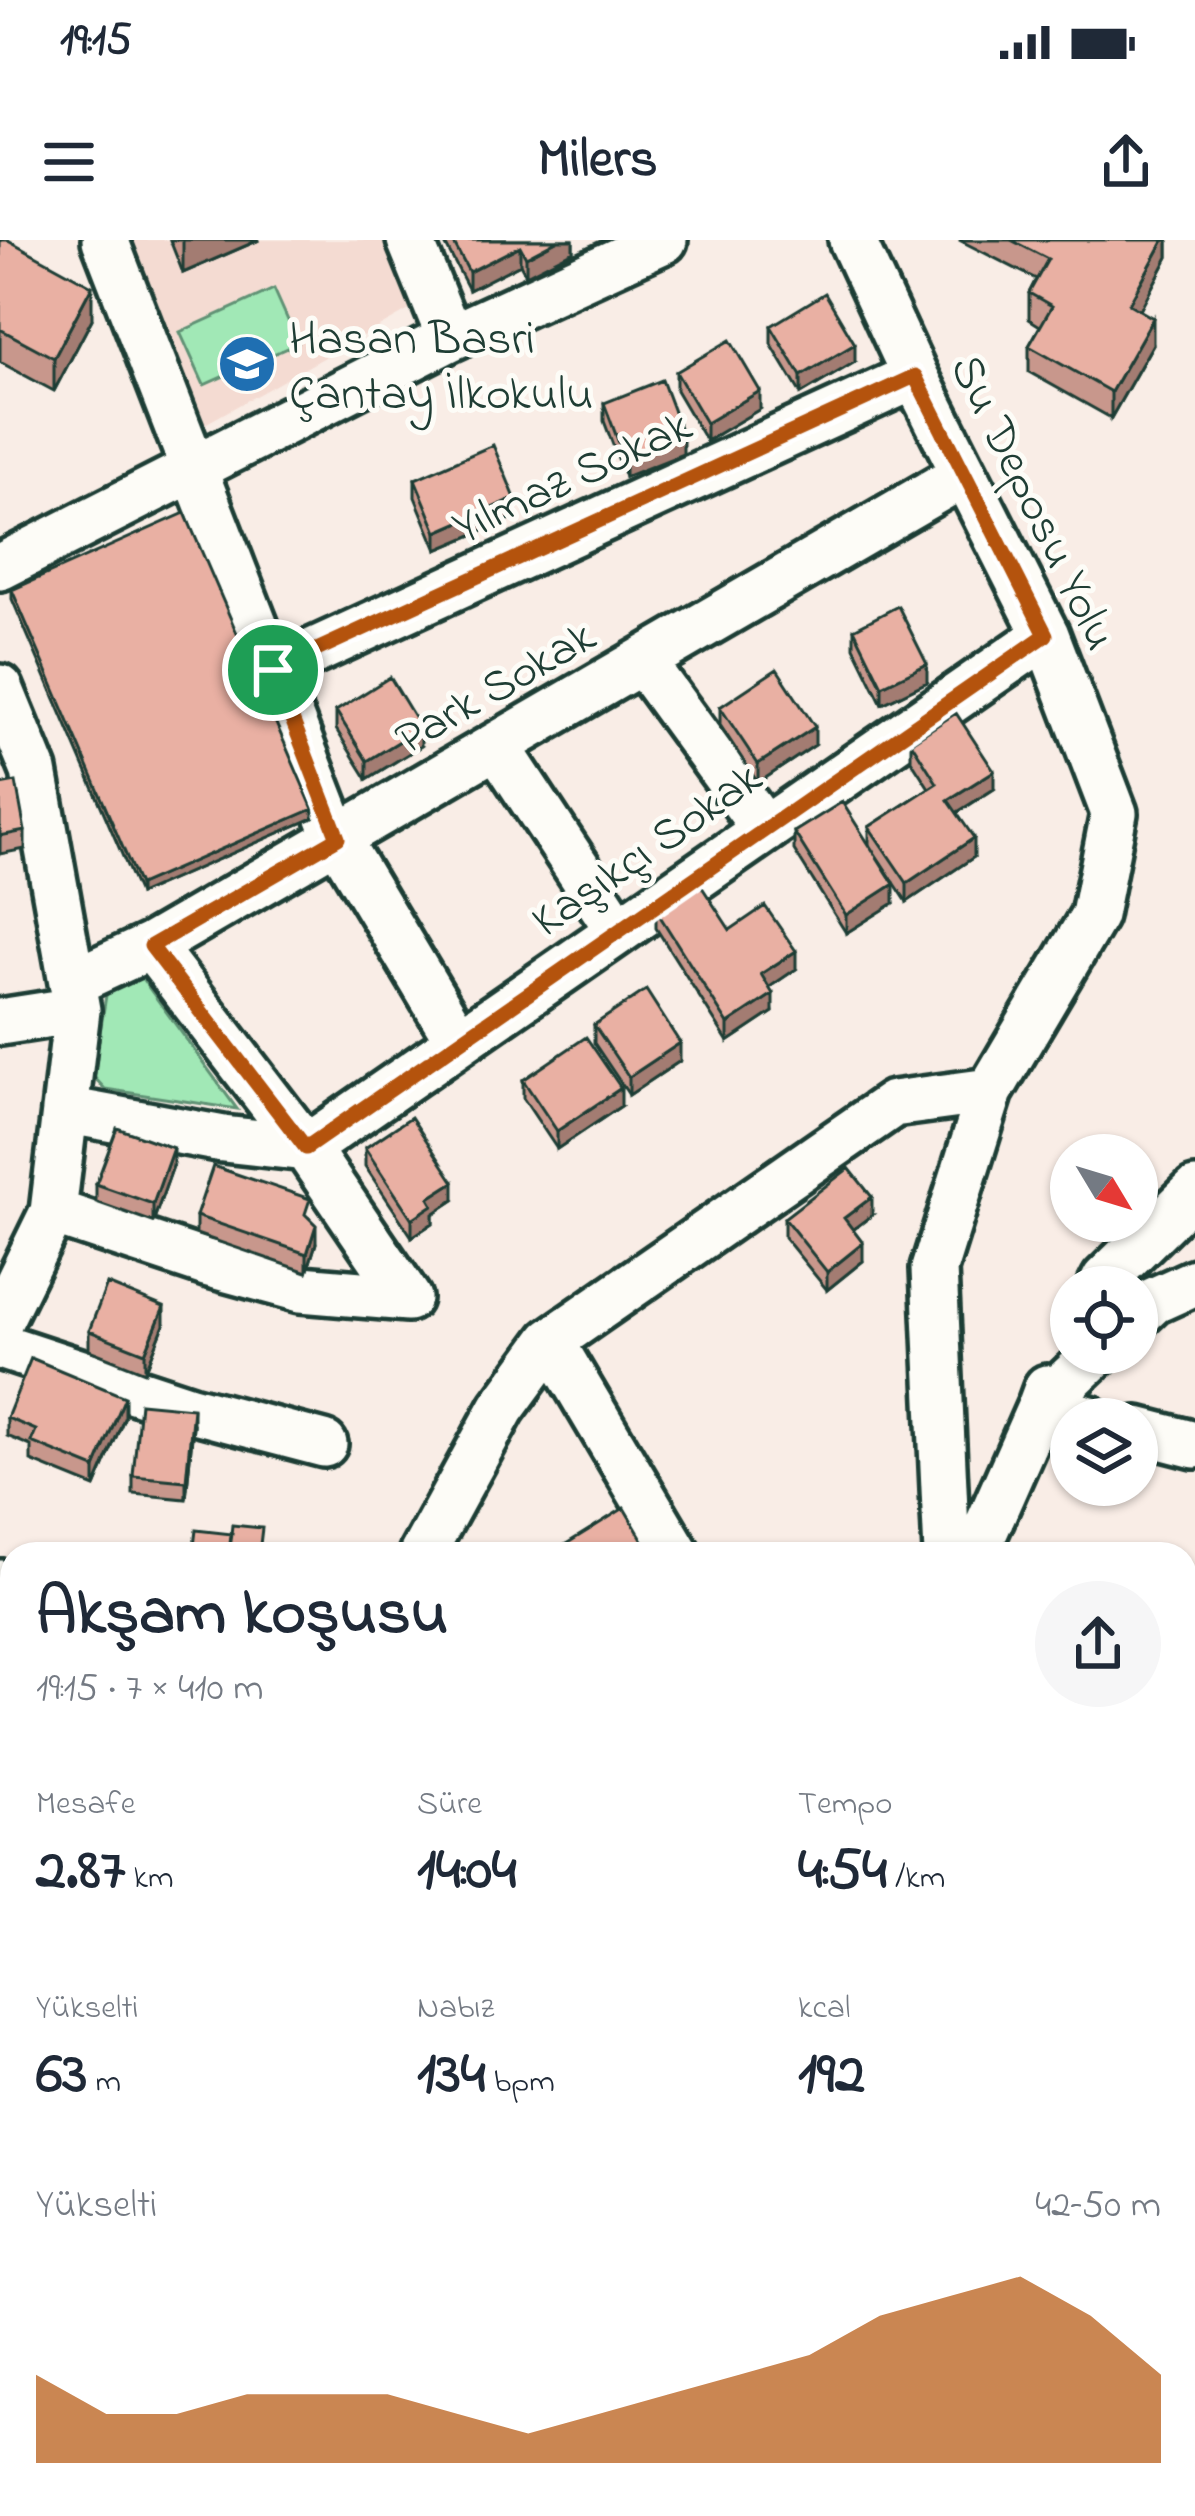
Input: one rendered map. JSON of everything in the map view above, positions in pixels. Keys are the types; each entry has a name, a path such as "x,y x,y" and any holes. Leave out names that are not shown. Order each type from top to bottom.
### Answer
{"street":[{"path":"105,240 338,838 459,1042"},
{"path":"410,240 450,338"},
{"path":"0,567 450,338 664,240"},
{"name":"Su Deposu Yolu","path":"852,240 1046,635 1114,813 1094,915 990,1090"},
{"name":"Yılmaz Sokak","path":"273,670 915,376"},
{"name":"Park Sokak","path":"0,1022 75,996 151,946 964,474"},
{"name":"Kaşıkçı Sokak","path":"306,1148 1046,635"},
{"path":"642,661 765,830"},
{"path":"0,688 17,776 75,996 53,1212 0,1320"},
{"path":"497,746 619,931"},
{"path":"53,1212 301,1289 408,1298 306,1148 151,946"},
{"path":"429,1542 502,1408 551,1341 893,1104 990,1090 934,1269 946,1542"},
{"path":"65,1110 224,1139 306,1148"},
{"path":"1118,1266 1195,1191"},
{"path":"1158,1299 1195,1282"},
{"path":"551,1341 670,1542"},
{"path":"0,1346 191,1409 325,1444"},
{"path":"980,1542 1052,1374"},
{"path":"1040,1407 1075,1374"},
{"path":"1040,1407 1050,1409"},
{"path":"1158,1435 1195,1444"}],"shaded area":[{"name":"Hasan Basri Çantay İlkokulu","path":"132,240 390,240 420,304 205,424"}],"green space":[{"path":"274,289 298,343 204,385 180,332"},
{"path":"141,977 237,1109 105,1089 93,1076 108,983"}],"building":[{"path":"0,240 92,286 54,358 0,329"},
{"path":"452,240 558,240 526,257 520,246 469,272"},
{"path":"1011,240 1164,240 1129,304 1153,318 1111,392 1029,346 1052,306 1029,293 1048,259"},
{"path":"825,293 855,344 801,376 771,326"},
{"path":"730,340 760,391 706,423 676,372"},
{"path":"662,380 683,436 625,459 604,403"},
{"path":"493,445 515,498 437,532 415,479"},
{"path":"185,513 313,809 139,885 12,590"},
{"path":"898,606 927,664 882,686 854,629"},
{"path":"777,669 815,727 758,764 720,707"},
{"path":"390,677 421,728 367,761 336,711"},
{"path":"956,713 994,771 948,800 974,838 907,883 869,827 937,783 911,742"},
{"path":"16,782 25,831 0,836 0,785"},
{"path":"842,802 894,884 846,915 794,832"},
{"path":"698,881 730,930 765,906 796,951 761,974 773,994 728,1024 656,910"},
{"path":"646,990 680,1043 629,1077 594,1025"},
{"path":"586,1037 621,1088 557,1131 523,1080"},
{"path":"411,1117 454,1182 429,1198 433,1205 412,1219 365,1148"},
{"path":"117,1128 173,1148 153,1204 96,1184"},
{"path":"213,1166 310,1199 305,1214 316,1225 307,1254 196,1216"},
{"path":"849,1168 872,1197 844,1218 863,1243 827,1272 784,1218"},
{"path":"107,1284 164,1307 145,1353 89,1331"},
{"path":"31,1358 125,1397 95,1468 31,1442 36,1430 7,1418"},
{"path":"140,1403 193,1408 186,1481 133,1476"},
{"path":"624,1508 644,1542 569,1542"},
{"path":"232,1525 262,1528 260,1542 230,1542"},
{"path":"196,1530 232,1534 231,1542 194,1542"}],"place":[{"name":"Hasan Basri Çantay İlkokulu","path":"247,364"}],"route":[{"path":"915,376 1046,635 306,1148 151,946 338,838 273,670 915,376"}]}
